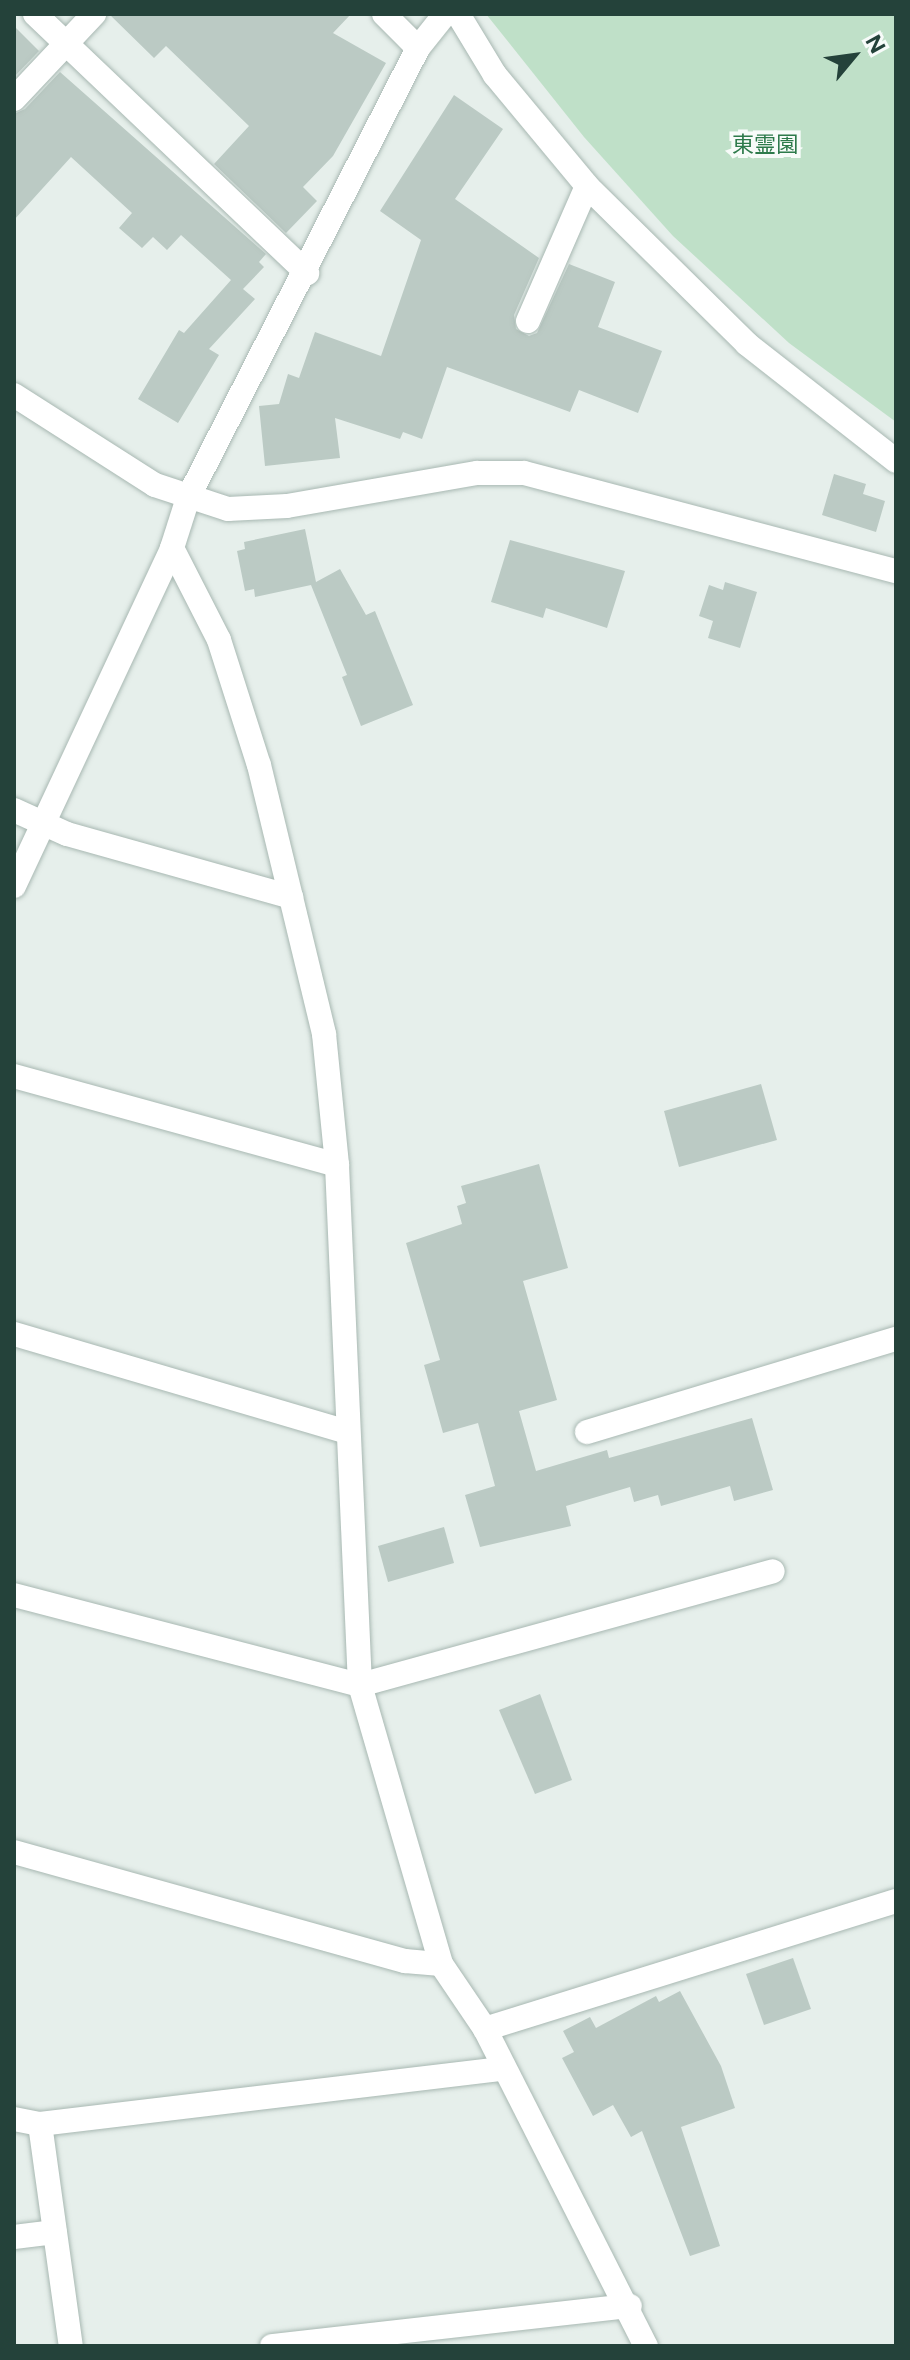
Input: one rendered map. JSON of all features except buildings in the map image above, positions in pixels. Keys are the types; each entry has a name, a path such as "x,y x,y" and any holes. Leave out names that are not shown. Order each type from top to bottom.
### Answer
{"street":[{"path":"35,14 307,273"},
{"path":"14,99 94,14"},
{"path":"384,14 418,48"},
{"path":"14,886 172,548 188,498 307,273 418,48 445,14"},
{"path":"458,14 495,75 587,186 747,344 896,461"},
{"path":"528,321 587,186"},
{"path":"14,395 155,485 228,509 287,506 477,473 524,473 896,571"},
{"path":"172,548 219,640 259,765 324,1034 337,1165 360,1685 441,1964 485,2029 630,2306 646,2346"},
{"path":"14,810 40,825 291,897"},
{"path":"14,1076 337,1165"},
{"path":"14,1334 347,1432"},
{"path":"587,1432 896,1339"},
{"path":"14,1595 360,1685 773,1571"},
{"path":"14,1852 405,1961 441,1964"},
{"path":"485,2029 896,1901"},
{"path":"14,2119 40,2124 504,2069"},
{"path":"40,2124 71,2346"},
{"path":"14,2237 55,2232"},
{"path":"272,2346 630,2306"}],"green space":[{"name":"東霊園","path":"486,14 896,14 896,422 789,343 673,236 584,137"}]}
